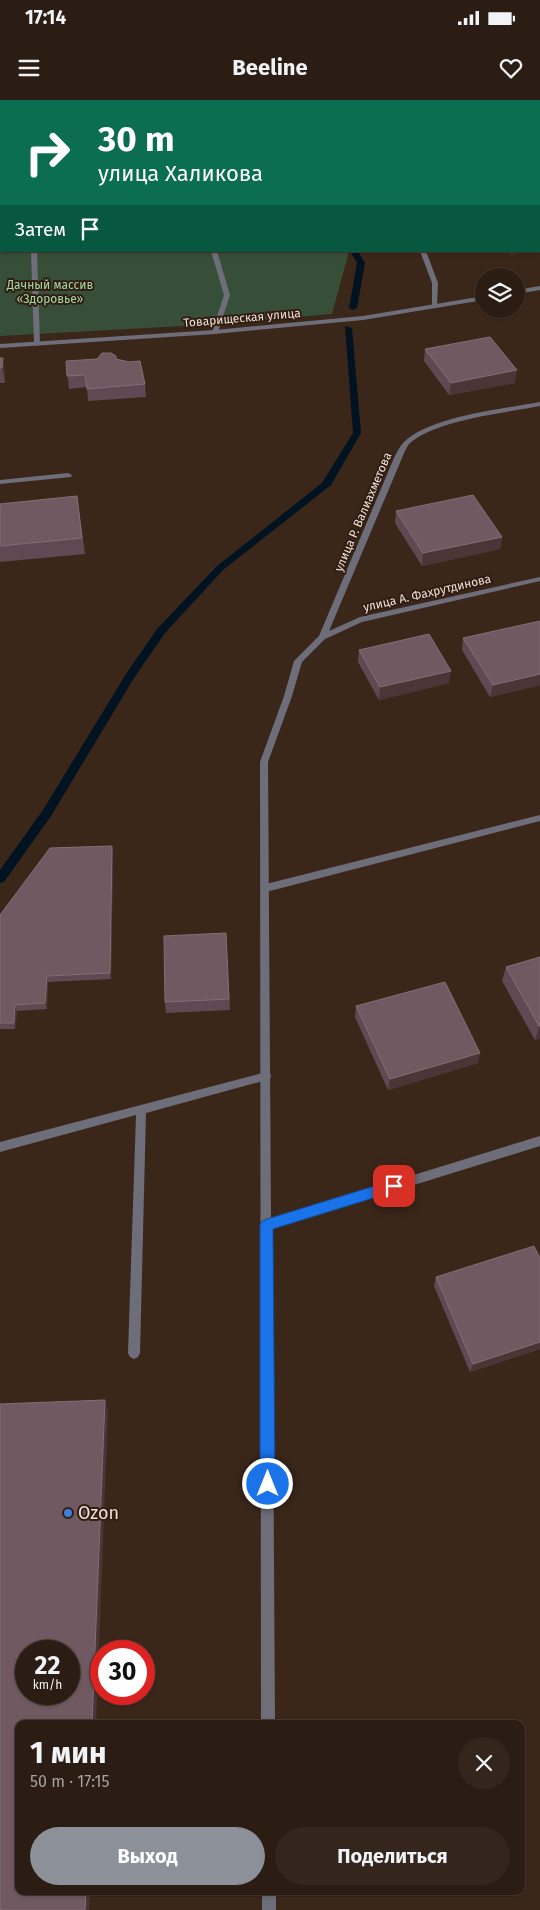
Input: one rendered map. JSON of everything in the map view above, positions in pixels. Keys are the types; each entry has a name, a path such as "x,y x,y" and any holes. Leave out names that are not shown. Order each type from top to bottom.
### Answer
{"street":[{"path":"34,252 37,344"},
{"path":"214,252 227,295 214,332"},
{"path":"423,252 434,283 435,306"},
{"path":"525,290 540,288"},
{"name":"Товарищеская улица","path":"0,346 214,332 364,318 475,299"},
{"name":"улица Р. Валиахметова","path":"322,637 406,443 423,431 441,425 540,404"},
{"path":"0,482 68,475"},
{"name":"улица А. Фахрутдинова","path":"322,637 360,620 540,579"},
{"path":"268,1720 264,762 288,696 298,661 322,637"},
{"path":"266,888 540,818"},
{"path":"0,1147 266,1076"},
{"path":"134,1353 141,1109"},
{"path":"267,1225 540,1141"},
{"path":"269,1895 269,1910"}],"green space":[{"name":"Дачный массив «Здоровье»","path":"0,252 349,252 332,314 200,325 0,336"}],"building":[{"path":"490,337 517,370 451,383 425,349"},
{"path":"102,353 111,353 116,356 116,359 129,362 140,361 145,384 87,389 85,375 67,376 66,361 97,359"},
{"path":"0,358 3,358 2,368 0,368"},
{"path":"473,495 502,537 423,553 396,511"},
{"path":"77,496 82,538 0,546 0,504"},
{"path":"540,621 540,674 493,685 463,638"},
{"path":"429,634 451,671 380,687 359,650"},
{"path":"112,846 110,973 47,976 45,1003 15,1005 14,1023 0,1023 0,915 50,848"},
{"path":"226,933 229,999 165,1002 164,936"},
{"path":"540,957 540,1026 539,1026 506,967"},
{"path":"445,982 480,1053 390,1079 356,1006"},
{"path":"534,1246 540,1258 540,1342 473,1364 436,1277"},
{"path":"105,1400 95,1640 90,1640 90,1705 93,1705 92,1720 15,1720 15,1895 86,1895 85,1910 0,1910 0,1404"}],"waterway":[{"path":"353,308 361,263 355,252"},
{"path":"0,879 47,813 130,676 161,631 220,568 326,485 357,433 348,328"}],"place":[{"name":"Ozon","path":"68,1513"}],"route":[{"path":"268,1484 267,1225 394,1186"}]}
